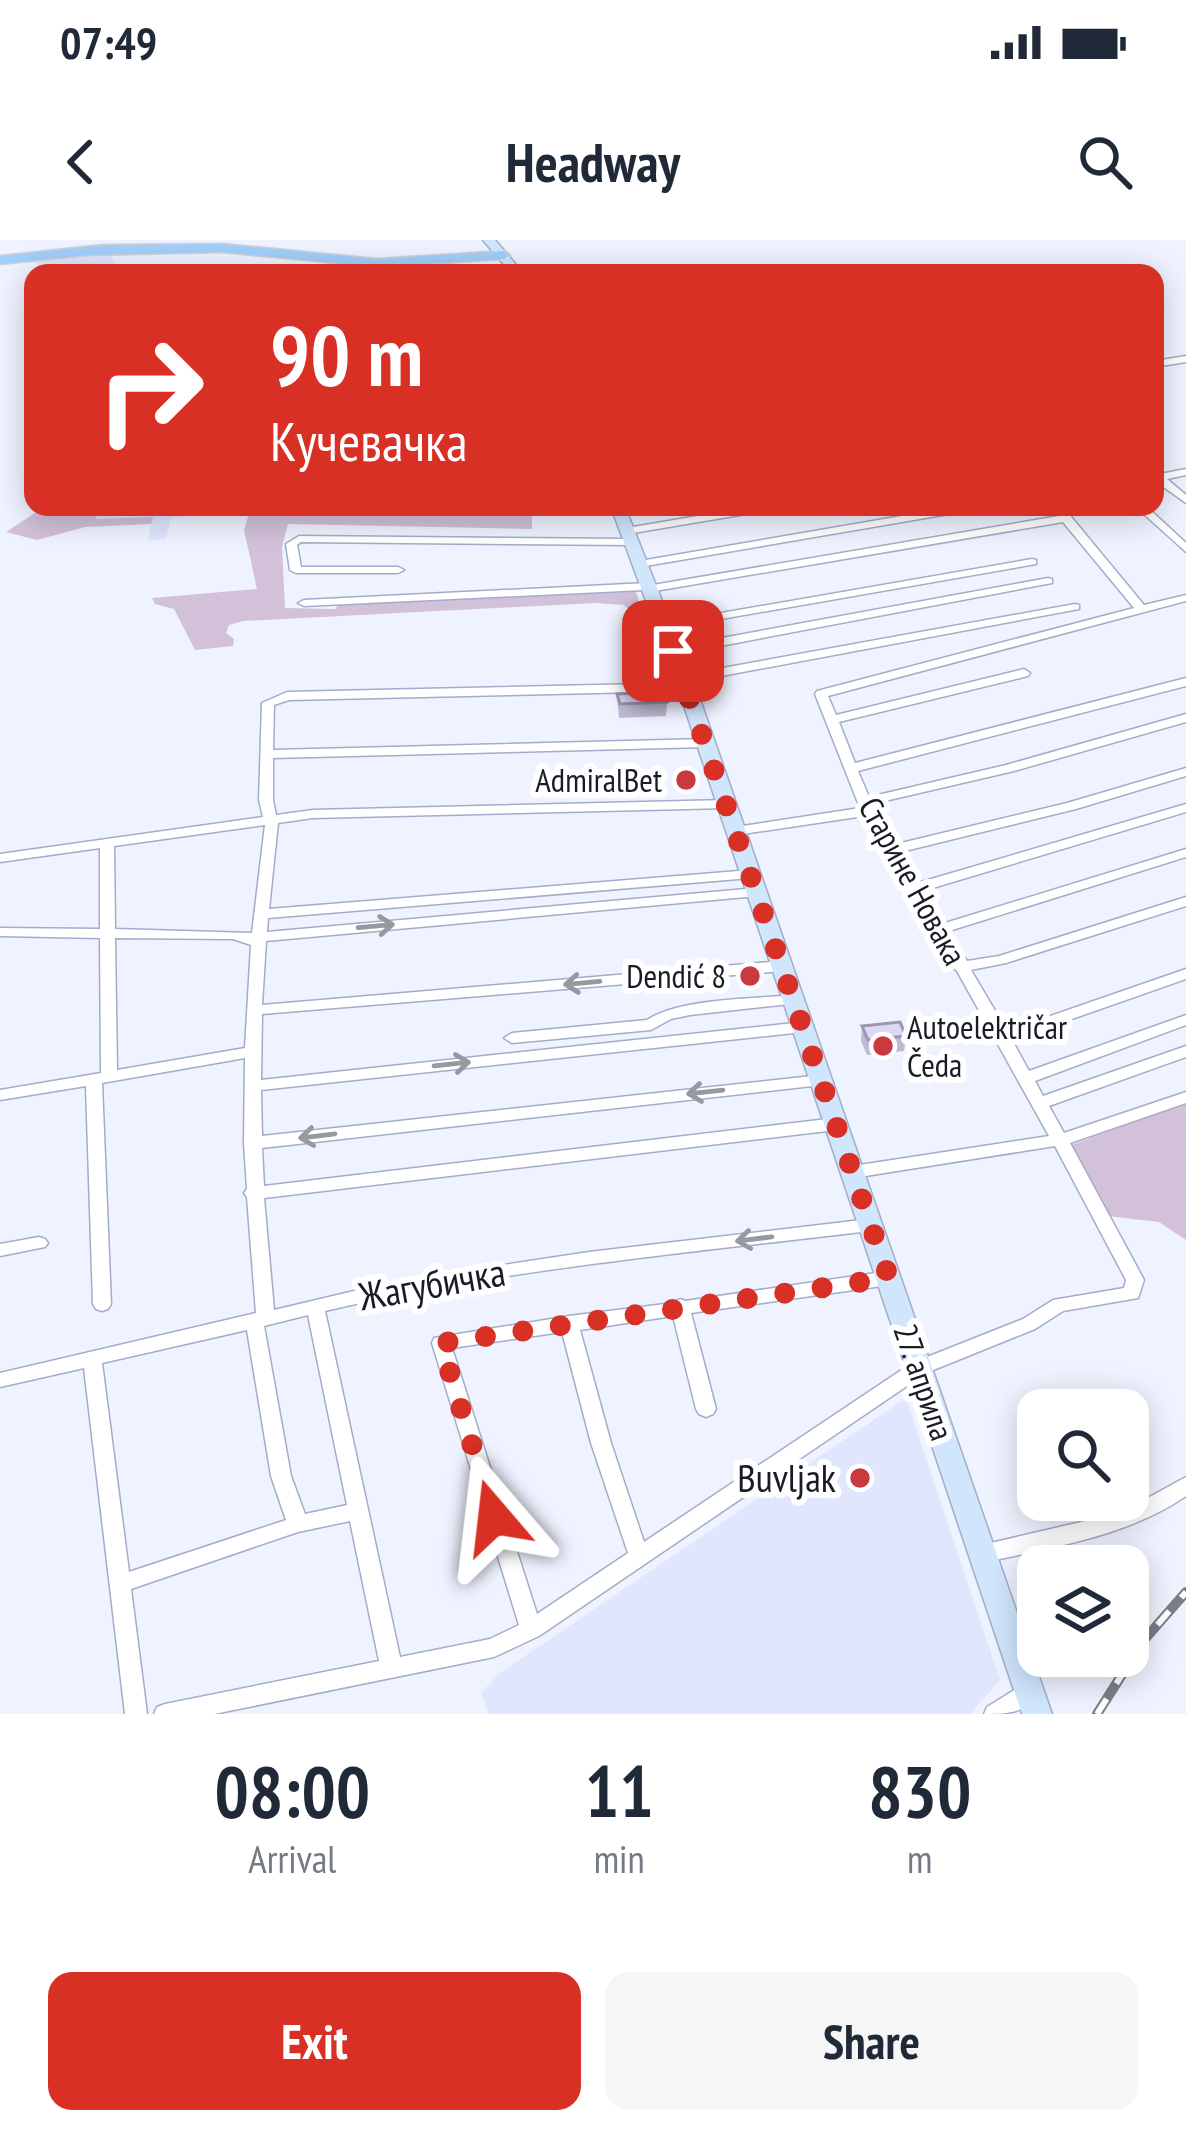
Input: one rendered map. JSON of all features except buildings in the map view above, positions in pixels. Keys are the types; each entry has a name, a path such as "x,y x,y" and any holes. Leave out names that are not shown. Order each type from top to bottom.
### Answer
{"main road":[{"path":"88,251 152,240"},
{"path":"0,260 188,240"},
{"path":"274,240 276,249 299,256"},
{"path":"473,255 487,240 510,264"},
{"path":"88,251 186,247 371,263 503,255"},
{"path":"445,260 503,255"},
{"name":"27. априла","path":"625,516 1033,1702"}],"street":[{"path":"398,570 298,571 291,544 299,538 629,536 726,516"},
{"path":"640,564 920,516"},
{"path":"1151,516 1186,549"},
{"path":"304,603 649,587 1066,518 1142,610"},
{"path":"664,626 1032,562"},
{"path":"673,651 1048,581"},
{"path":"1024,674 832,720 821,694 1186,598"},
{"path":"298,1524 280,1476 260,1317 253,1193 253,932 271,820 266,800 268,703 274,699 685,683 1076,607"},
{"path":"853,768 1186,682"},
{"path":"736,831 867,806 1186,718"},
{"name":"Старине Новака","path":"832,720 867,806 1040,1103 1136,1288 1120,1298 1059,1305 1029,1324 920,1368"},
{"path":"266,754 706,743"},
{"path":"895,849 1186,772"},
{"path":"0,858 313,814 727,804"},
{"path":"918,888 1186,808"},
{"path":"102,1304 107,844"},
{"path":"939,929 1186,853"},
{"path":"0,932 253,932 754,883"},
{"path":"960,967 1001,960 1186,901"},
{"path":"254,1010 782,966"},
{"path":"1003,1038 1186,974"},
{"path":"512,1038 651,1025 666,1015 690,1010 794,1000"},
{"path":"1026,1078 1186,1020"},
{"path":"252,1086 803,1027"},
{"path":"1040,1103 1186,1051"},
{"path":"0,1095 253,1052"},
{"path":"252,1144 821,1080"},
{"path":"853,1172 1060,1141 1186,1097"},
{"path":"253,1193 836,1124"},
{"name":"Жагубичка","path":"0,1380 315,1305 589,1258 870,1225"},
{"path":"0,1250 39,1243"},
{"path":"531,1629 441,1343 889,1278"},
{"path":"315,1305 392,1667"},
{"path":"680,1306 706,1409"},
{"path":"569,1323 601,1443 639,1556"},
{"path":"92,1359 136,1714"},
{"path":"165,1714 475,1653 531,1629 920,1368"},
{"path":"982,1554 1129,1520 1186,1485"},
{"path":"121,1584 298,1524 359,1511"},
{"path":"995,1714 1033,1702"}],"shaded area":[{"path":"109,252 115,264 38,264 36,259"},
{"path":"30,516 153,517 151,524 85,527 37,540 6,532"},
{"path":"96,516 187,516 171,517 166,539 148,541 152,517"},
{"path":"248,516 532,516 532,529 288,524 282,547 285,608 635,590 644,615 635,616 624,605 595,603 243,621 229,625 226,633 234,639 233,646 195,650 174,609 155,604 152,598 257,589 244,530"},
{"path":"1186,1102 1186,1240 1159,1222 1108,1216 1069,1146"},
{"name":"Buvljak","path":"906,1398 1000,1680 970,1714 489,1714 481,1693 500,1673"}],"railway":[{"path":"1097,1714 1144,1640 1186,1592"}],"place":[{"name":"AdmiralBet","path":"686,780"},
{"name":"Dendić 8","path":"750,976"},
{"name":"Autoelektričar Čeda","path":"883,1046"},
{"name":"Buvljak","path":"860,1478"}],"route":[{"path":"494,1517 441,1343 889,1278 673,651"}]}
